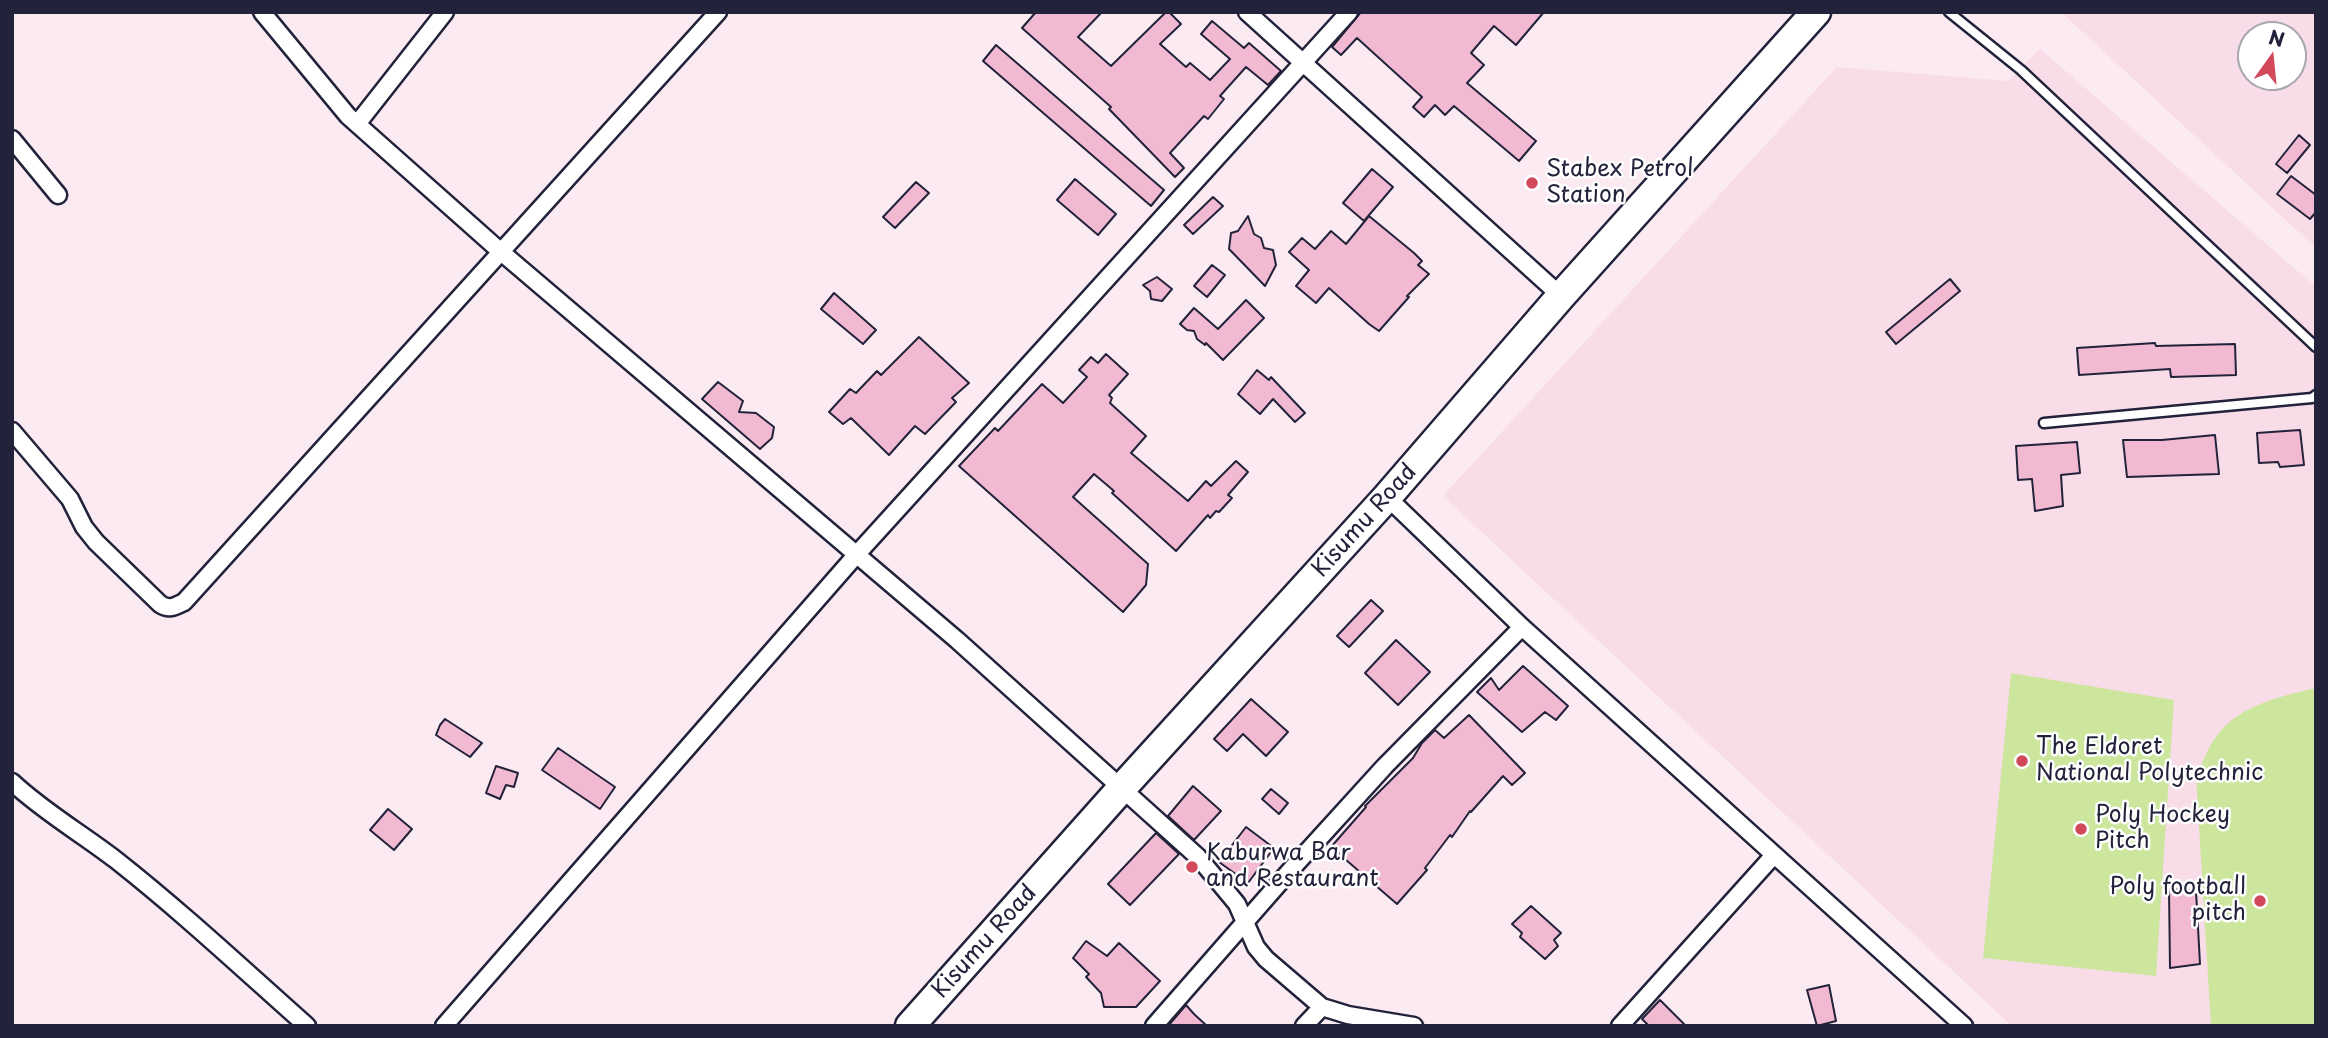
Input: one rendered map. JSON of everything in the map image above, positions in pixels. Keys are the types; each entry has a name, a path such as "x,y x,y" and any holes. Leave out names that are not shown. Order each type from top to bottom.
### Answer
{"highway":[{"name":"Kisumu Road","path":"910,1026 1121,789 1387,498 1562,296 1815,12"}],"street":[{"path":"262,12 348,116 500,251 857,554 1037,711 1121,789 1143,805 1198,857 1226,888 1246,920 1256,947 1266,959 1322,1007 1348,1015 1414,1026"},
{"path":"357,124 445,12"},
{"path":"12,431 70,499 84,527 96,542 160,604 167,608 184,602 718,12"},
{"path":"1247,12 1562,296"},
{"path":"443,1026 857,554 1349,12"},
{"path":"12,139 58,195"},
{"path":"1387,498 1522,627 1965,1026"},
{"path":"1154,1026 1385,766 1522,627"},
{"path":"12,782 58,821 116,860 203,932 307,1026"},
{"path":"1619,1026 1774,855"},
{"path":"1304,1026 1322,1007"}],"lane":[{"path":"1949,12 2021,70 2316,346"},
{"path":"2044,423 2312,398 2316,395"}],"shaded area":[{"path":"2061,12 2316,12 2316,248"},
{"name":"The Eldoret National Polytechnic","path":"2040,49 2316,287 2316,1026 2012,1026 1443,496 1837,67 2008,81"}],"green space":[{"name":"Poly Hockey Pitch","path":"2011,673 2174,700 2156,976 1983,958"},
{"name":"Poly football pitch","path":"2316,689 2316,1026 2211,1026 2196,776 2213,741 2232,720 2270,700"}],"building":[{"path":"1036,12 1102,12 1078,37 1111,66 1169,12 1181,24 1160,44 1186,67 1190,63 1210,80 1230,59 1201,34 1212,21 1244,48 1249,43 1281,71 1268,85 1246,67 1220,96 1224,99 1208,119 1204,116 1170,153 1184,168 1175,177 1109,109 1111,107 1022,28"},
{"path":"1361,12 1544,12 1516,45 1494,26 1471,53 1484,65 1467,83 1536,141 1519,161 1454,106 1445,115 1435,105 1424,117 1413,107 1422,97 1357,38 1341,55 1332,47"},
{"path":"996,45 1164,190 1151,206 983,61"},
{"path":"2299,135 2310,145 2287,173 2276,164"},
{"path":"1372,169 1393,187 1364,221 1343,203"},
{"path":"2291,176 2316,195 2316,212 2310,219 2277,194"},
{"path":"1075,179 1116,214 1098,235 1057,200"},
{"path":"916,182 929,193 895,228 883,217"},
{"path":"1213,197 1223,206 1193,234 1184,225"},
{"path":"1248,216 1254,234 1261,238 1264,248 1273,250 1276,265 1265,286 1229,249 1231,233 1238,231"},
{"path":"1369,216 1414,253 1422,261 1418,265 1429,274 1379,331 1329,288 1316,303 1296,286 1309,270 1289,252 1302,238 1315,249 1331,231 1346,244"},
{"path":"1212,265 1225,275 1207,297 1194,286"},
{"path":"1157,277 1172,289 1162,301 1151,299 1150,291 1143,285"},
{"path":"1950,279 1960,291 1896,344 1886,332"},
{"path":"834,293 876,330 863,344 821,309"},
{"path":"1246,300 1264,318 1223,360 1206,343 1205,345 1197,339 1194,331 1187,330 1180,324 1194,308 1218,329"},
{"path":"919,337 969,383 952,398 956,402 925,434 915,426 889,455 851,418 843,424 829,412 850,389 856,393 877,371 881,375"},
{"path":"2155,343 2156,346 2235,344 2236,375 2171,377 2170,369 2079,375 2077,348"},
{"path":"1106,354 1128,374 1109,395 1112,398 1110,403 1146,436 1131,453 1188,501 1206,481 1211,486 1236,461 1248,472 1228,495 1232,498 1219,512 1216,511 1210,518 1208,515 1176,551 1094,474 1073,497 1148,564 1146,585 1123,612 959,466 995,428 998,431 1042,384 1063,403 1087,377 1079,370 1091,357 1098,363"},
{"path":"1257,370 1269,380 1271,377 1305,413 1295,422 1273,399 1260,414 1238,394"},
{"path":"718,382 743,401 739,412 756,413 774,427 772,438 760,449 702,399"},
{"path":"2300,430 2304,465 2280,467 2278,462 2259,463 2257,433"},
{"path":"2215,435 2219,474 2127,477 2123,440 2162,440"},
{"path":"2077,442 2080,473 2061,475 2063,506 2035,511 2032,479 2018,480 2016,446"},
{"path":"1371,600 1383,611 1349,647 1337,636"},
{"path":"1396,640 1430,672 1398,705 1365,673"},
{"path":"1523,666 1568,706 1556,720 1545,712 1522,732 1477,692 1491,678 1499,690"},
{"path":"1251,699 1288,732 1266,756 1243,734 1227,751 1214,739"},
{"path":"1469,715 1525,773 1512,785 1503,776 1470,811 1452,837 1450,835 1425,868 1427,870 1397,904 1331,847 1365,806 1413,758 1422,743 1435,730 1444,738"},
{"path":"445,719 482,743 470,757 436,735"},
{"path":"558,748 615,787 600,809 542,770"},
{"path":"496,766 518,773 514,787 506,785 500,799 486,793"},
{"path":"1193,786 1221,811 1194,840 1168,816"},
{"path":"1271,789 1288,803 1279,814 1262,799"},
{"path":"388,809 412,829 394,850 370,830"},
{"path":"1246,827 1274,848 1248,883 1219,862"},
{"path":"1156,833 1179,854 1130,905 1108,884"},
{"path":"2169,889 2196,891 2200,964 2170,968"},
{"path":"1531,906 1561,933 1554,940 1558,946 1545,959 1520,937 1522,933 1512,924"},
{"path":"1086,941 1107,956 1119,943 1160,981 1136,1007 1104,1007 1101,993 1086,977 1089,974 1073,958"},
{"path":"1829,985 1836,1021 1817,1026 1807,990"},
{"path":"1660,1000 1686,1026 1649,1026 1642,1019"},
{"path":"1186,1005 1194,1014 1207,1026 1168,1026"}],"place":[{"name":"Stabex Petrol Station","path":"1532,183"},
{"name":"The Eldoret National Polytechnic","path":"2022,761"},
{"name":"Poly Hockey Pitch","path":"2081,829"},
{"name":"Kaburwa Bar and Restaurant","path":"1192,867"},
{"name":"Poly football pitch","path":"2260,901"}]}
